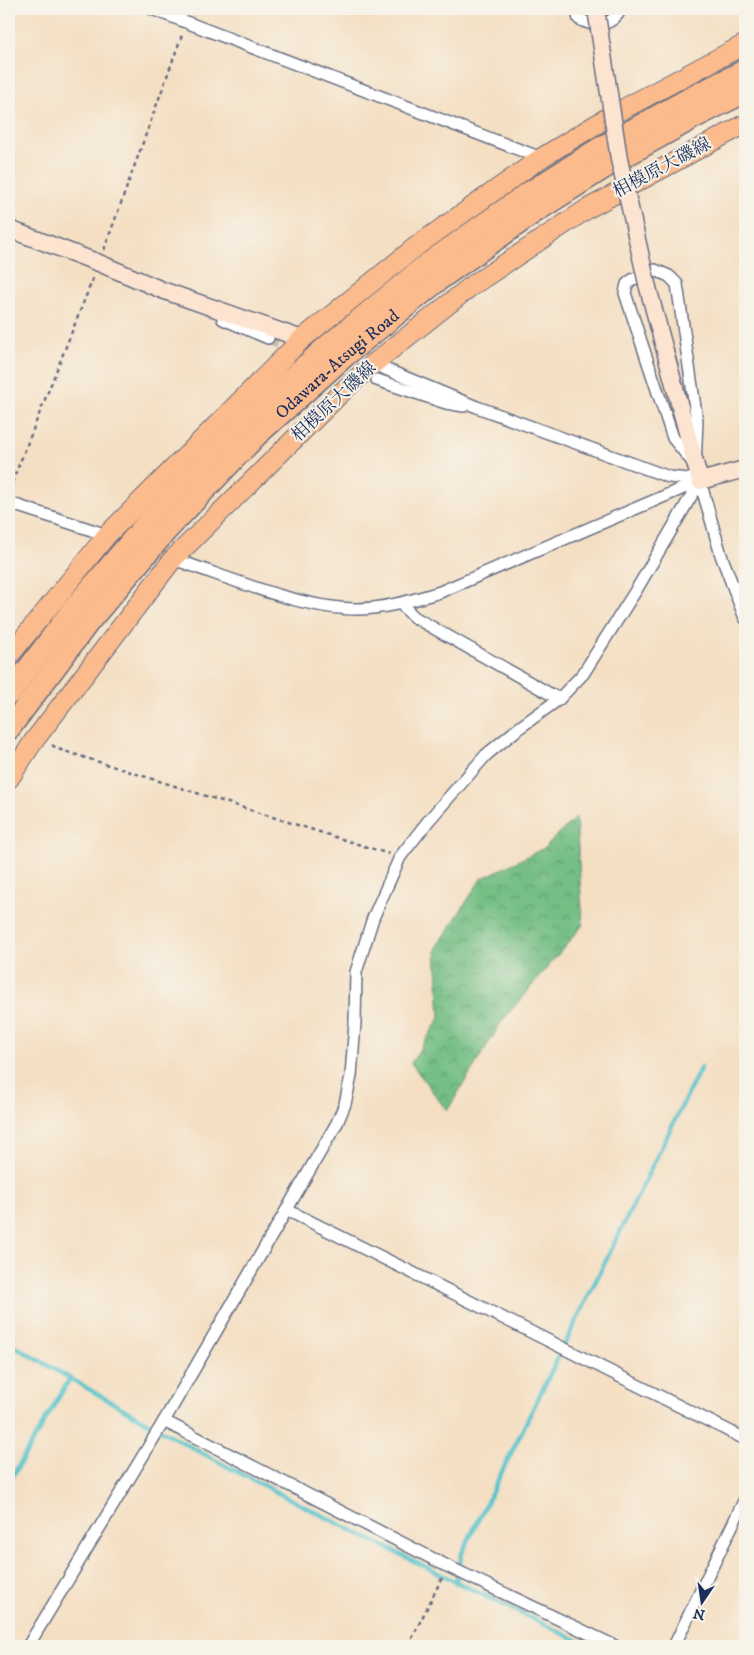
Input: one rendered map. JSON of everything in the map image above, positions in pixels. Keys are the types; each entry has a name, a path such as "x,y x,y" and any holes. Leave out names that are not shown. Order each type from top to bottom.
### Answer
{"highway":[{"name":"Odawara-Atsugi Road","path":"9,694 72,610 151,518 241,423 327,346 427,264 522,197 608,144 690,98 745,70"},
{"name":"Odawara-Atsugi Road","path":"9,729 88,624 167,530 256,436 345,356 440,279 532,214 609,165 697,116 745,92"}],"main road":[{"path":"9,656 107,535 302,339 418,245 541,158 610,116 745,44"},
{"name":"相模原大磯線","path":"9,779 39,734 173,559 344,390 375,372 470,287 587,209 745,124"}],"street":[{"path":"152,9 541,158"},
{"path":"576,9 579,19 588,24 596,16"},
{"path":"596,16 609,23 616,18 621,9"},
{"path":"596,16 610,116"},
{"path":"596,16 619,159 647,284 697,473 721,555 745,618"},
{"path":"9,229 99,262 268,338"},
{"path":"28,1646 164,1422 337,1123 345,1104 351,1076 356,972 373,918 400,857 429,820 486,755 519,728 560,699 583,674 638,587 697,473 697,421 677,284 669,276 655,270 632,280 627,284 625,293 673,438 697,473"},
{"path":"162,290 302,339"},
{"path":"375,372 669,476 745,469"},
{"path":"375,372 446,404 477,407"},
{"path":"173,559 312,604 358,609 401,604 440,592 697,473"},
{"path":"9,503 107,535"},
{"path":"401,604 414,617 560,699"},
{"path":"9,762 60,692 79,682"},
{"path":"286,1210 745,1439"},
{"path":"164,1422 449,1567 615,1646"},
{"path":"674,1646 745,1500"}],"path":[{"path":"39,734 58,750 400,857"},
{"path":"408,1646 438,1586"}],"green space":[{"path":"576,817 583,925 502,1021 447,1111 411,1063 440,1018 436,949 481,879 544,848"}],"waterway":[{"path":"456,1583 462,1553 701,1067"},
{"path":"9,1343 207,1456 367,1538 589,1646"},
{"path":"9,1482 70,1378"}],"tunnel":[{"path":"268,338 318,357"}]}
